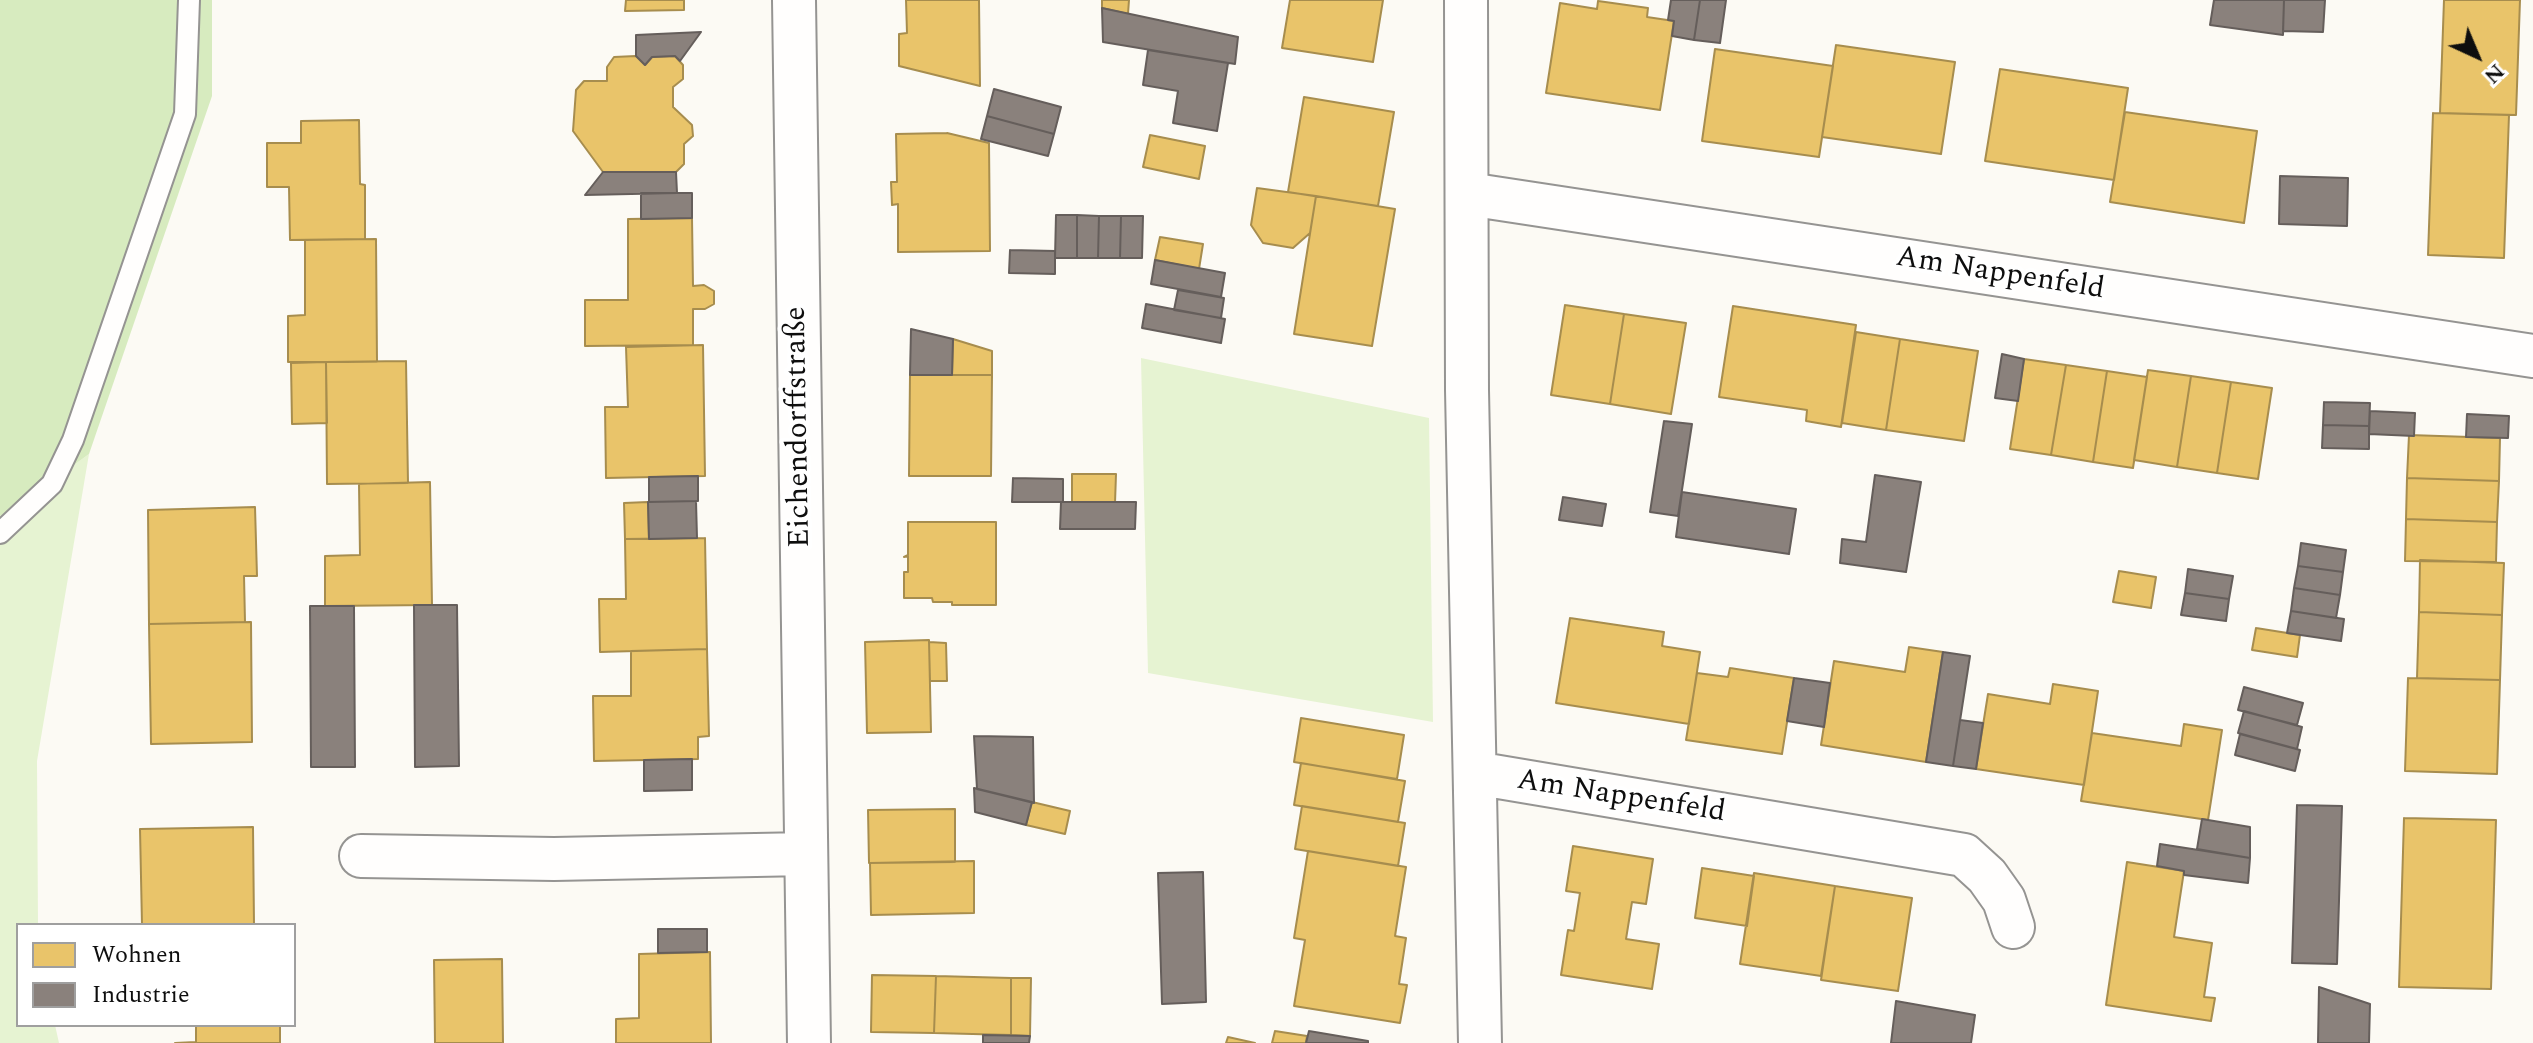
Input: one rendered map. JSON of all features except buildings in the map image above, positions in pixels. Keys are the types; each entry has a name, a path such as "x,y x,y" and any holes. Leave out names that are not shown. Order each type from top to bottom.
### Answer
{"street":[{"name":"Eichendorffstraße","path":"794,0 809,1043"},
{"name":"Am Nappenfeld","path":"1466,0 1467,390 1480,1043"},
{"name":"Am Nappenfeld","path":"1468,194 2533,356"},
{"name":"Am Nappenfeld","path":"1475,773 1964,855 1987,876 2004,900 2013,927"},
{"path":"361,856 554,859 806,854"}],"lane":[{"path":"0,533 52,484 73,440 185,114 189,0"}],"green space":[{"path":"0,0 212,0 212,96 89,454 0,516"},
{"path":"1141,358 1429,418 1433,722 1148,673"},
{"path":"89,454 37,761 38,923 16,923 16,1027 55,1027 59,1043 0,1043 0,516"}]}
